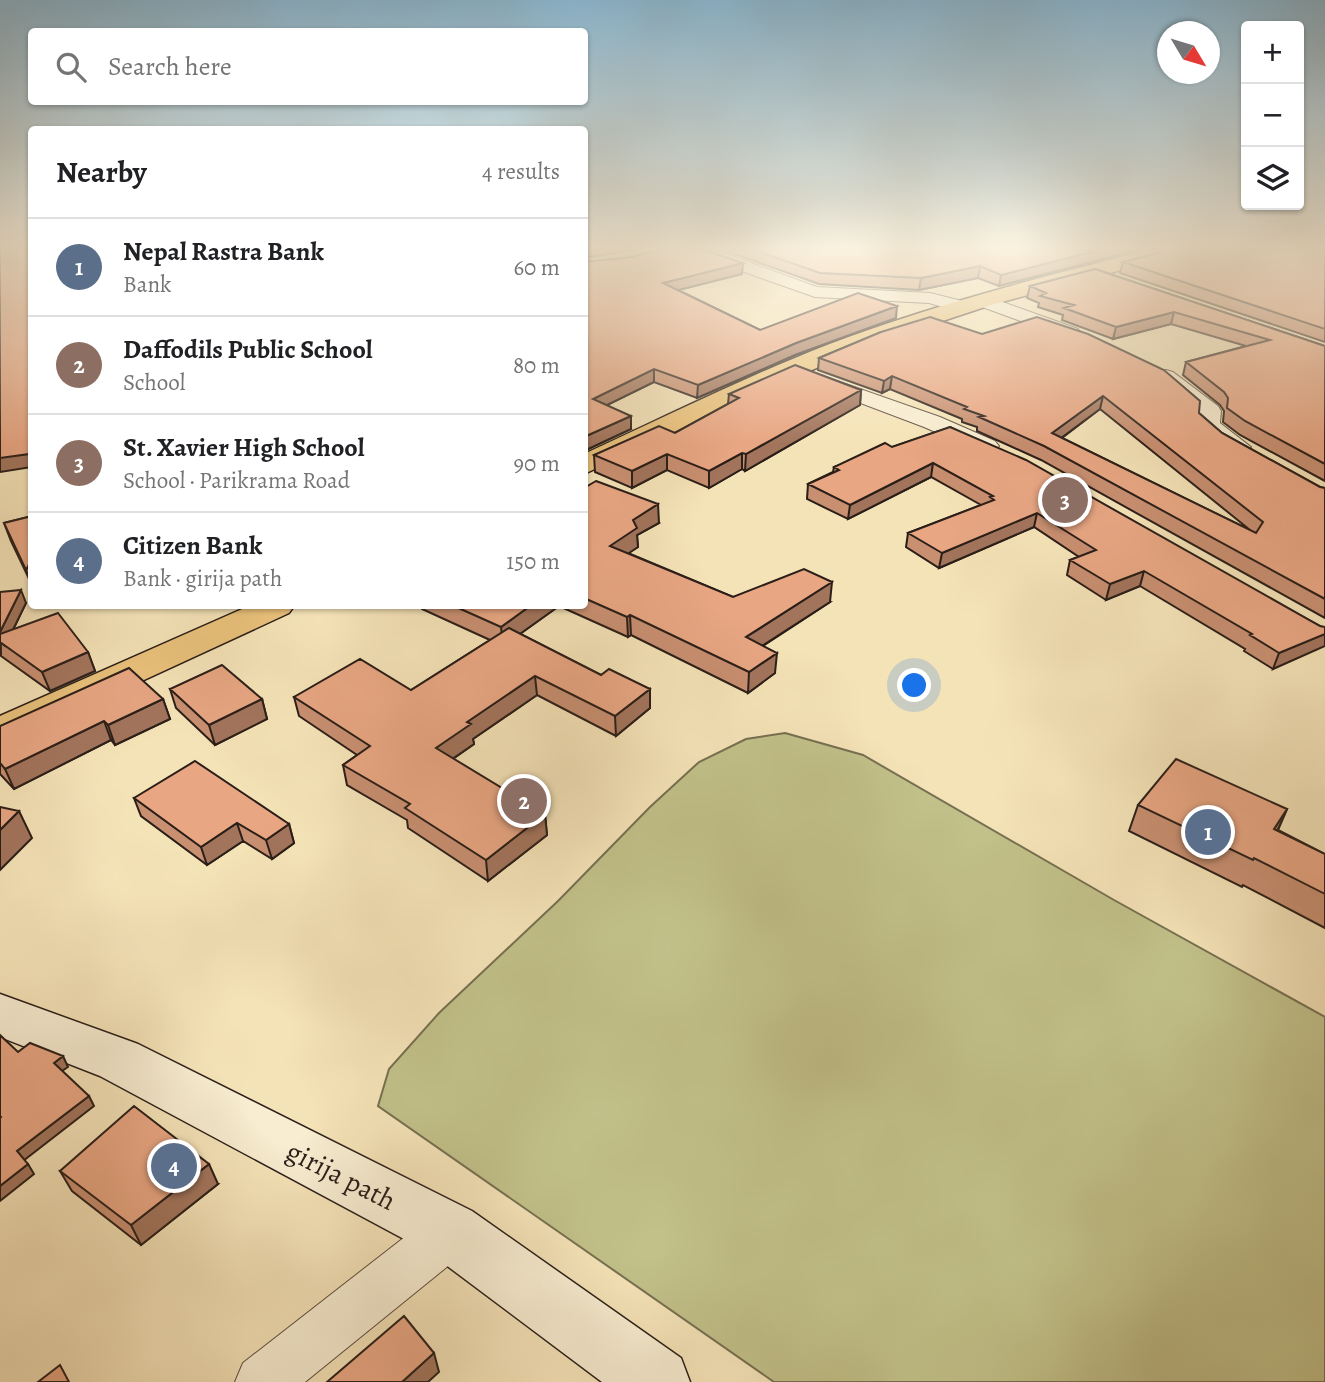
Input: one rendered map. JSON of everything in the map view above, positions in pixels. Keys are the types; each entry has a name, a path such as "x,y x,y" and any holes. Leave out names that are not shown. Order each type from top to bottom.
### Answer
{"main road":[{"path":"588,463 789,369 941,314"},
{"path":"0,731 270,609"},
{"name":"girija path","path":"0,1015 119,1060 451,1232 657,1382"}],"street":[{"path":"1008,314 1093,340"},
{"path":"1147,367 1169,377 1210,411 1208,425 1254,455"},
{"path":"789,369 932,422 1007,456"},
{"path":"262,1382 451,1232"}],"shaded area":[{"path":"785,733 863,755 1114,900 1325,1017 1325,1382 774,1382 378,1106 389,1069 439,1013 699,762 746,739"}],"building":[{"path":"0,314 28,314 28,454 0,458"},
{"path":"588,314 728,314 760,330 801,314 874,314 796,343 698,385 654,369 593,399 631,416 588,435"},
{"path":"1082,314 1164,314 1116,327"},
{"path":"1183,314 1231,314 1325,346 1325,464 1245,421 1227,408 1228,398 1224,392 1186,362 1270,340"},
{"path":"1281,314 1325,314 1325,329"},
{"path":"930,317 982,334 1037,317 1088,334 1164,370 1200,401 1199,413 1222,433 1325,488 1325,599 1044,446 964,409 967,407 892,376 884,381 819,358 881,332","holes":["1103,396 1263,522 1256,533 1052,433"]},
{"path":"795,365 861,390 746,454 742,453 709,471 667,454 632,471 594,455 659,426 675,433 739,398 729,394"},
{"path":"950,427 1026,460 1325,627 1325,634 1279,653 1250,635 1252,634 1144,571 1110,584 1070,560 1096,550 1037,513 942,553 908,533 994,500 990,497 993,496 933,463 850,505 808,484 839,470 834,467 885,443 892,447"},
{"path":"596,481 658,504 633,520 637,528 610,546 733,597 804,569 832,582 746,637 777,653 749,672 630,615 627,617 588,600 588,486"},
{"path":"28,517 26,570 4,523"},
{"path":"21,590 0,632 0,592"},
{"path":"461,609 526,609 501,627"},
{"path":"58,613 88,652 42,672 0,642 0,634"},
{"path":"509,628 601,675 609,669 650,689 615,716 535,676 467,722 471,724 436,748 545,814 486,860 405,808 410,804 343,765 370,746 294,697 360,659 411,690"},
{"path":"222,665 262,699 209,725 170,689"},
{"path":"129,668 163,699 108,725 104,721 5,769 0,763 0,726"},
{"path":"1176,759 1287,809 1274,829 1325,854 1325,894 1138,805"},
{"path":"195,761 289,824 266,840 237,823 201,847 134,798"},
{"path":"0,807 19,811 0,830"},
{"path":"0,1035 18,1052 30,1043 63,1056 54,1063 89,1096 17,1151 28,1164 0,1186 1,1117"},
{"path":"134,1106 209,1164 131,1225 60,1171"},
{"path":"404,1316 434,1353 402,1382 327,1382"},
{"path":"60,1365 69,1382 38,1382"}],"place":[{"name":"St. Xavier High School","path":"1065,500"},
{"name":"Daffodils Public School","path":"524,801"},
{"name":"Nepal Rastra Bank","path":"1208,832"},
{"name":"Citizen Bank","path":"174,1166"}]}
